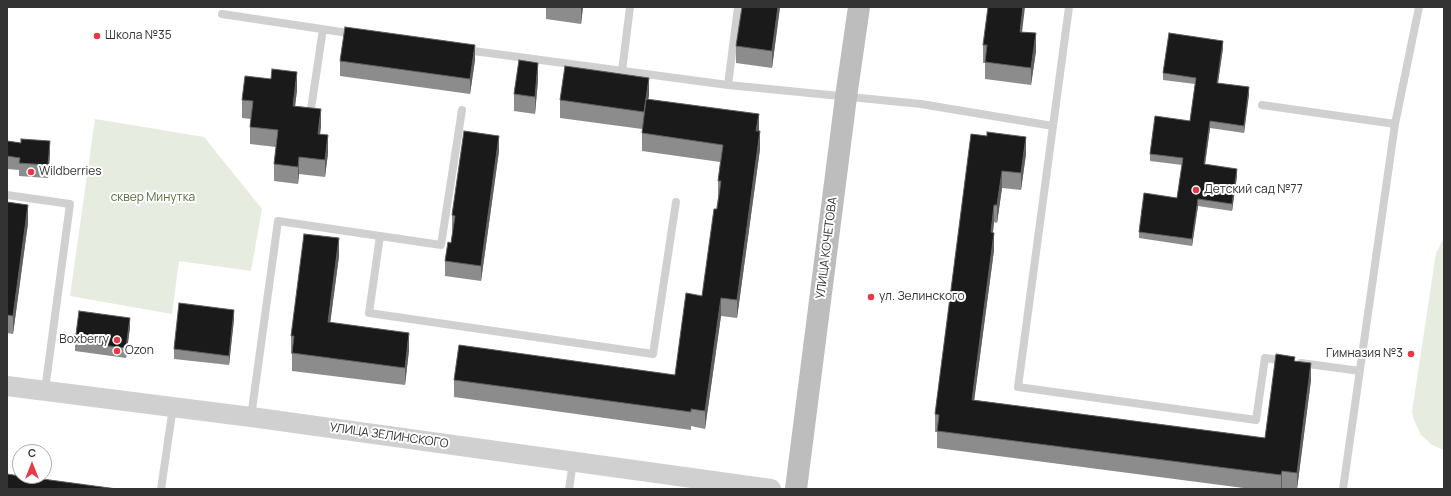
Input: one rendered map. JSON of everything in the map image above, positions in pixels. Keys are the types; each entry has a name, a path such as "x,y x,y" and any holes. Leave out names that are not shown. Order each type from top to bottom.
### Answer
{"main road":[{"name":"УЛИЦА КОЧЕТОВА","path":"796,489 846,97 860,7"}],"street":[{"name":"УЛИЦА ЗЕЛИНСКОГО","path":"7,386 173,406 772,489"}],"lane":[{"path":"622,71 630,7"},
{"path":"728,85 738,7"},
{"path":"1069,7 1018,387 1256,420 1265,358 1360,371"},
{"path":"1343,489 1395,124 1419,7"},
{"path":"222,14 361,34"},
{"path":"311,109 323,29"},
{"path":"459,49 728,85 921,104 1053,126"},
{"path":"1262,105 1395,124"},
{"path":"251,417 278,221 442,245 462,110"},
{"path":"7,195 70,204 45,390"},
{"path":"380,236 369,313 653,354 676,202"},
{"path":"161,489 173,406"},
{"path":"569,489 573,462"}],"green space":[{"name":"сквер Минутка","path":"95,119 204,137 262,209 251,271 179,261 172,314 70,296"},
{"path":"1444,238 1444,450 1432,445 1421,435 1412,412 1436,253"}],"building":[{"path":"742,7 778,7 772,51 736,46"},
{"path":"988,7 1023,7 1020,32 1036,33 1031,68 985,62 987,45 983,45"},
{"path":"345,27 475,45 470,79 340,61"},
{"path":"1169,33 1223,41 1217,83 1249,87 1244,126 1210,121 1204,164 1237,169 1232,204 1198,199 1192,239 1139,232 1144,193 1177,198 1183,158 1150,154 1155,116 1190,121 1196,78 1163,73"},
{"path":"519,60 538,63 535,97 514,94"},
{"path":"565,66 649,78 644,112 560,100"},
{"path":"272,69 297,72 293,106 321,109 318,134 328,135 325,160 299,157 298,167 274,164 278,130 250,127 253,101 242,100 245,76 271,79"},
{"path":"646,99 759,114 756,131 760,131 737,300 721,298 705,411 691,409 691,412 454,380 459,345 675,375 686,293 702,296 714,209 717,209 721,181 718,181 723,145 642,133"},
{"path":"464,131 499,136 481,266 445,261 448,242 451,243 455,216 452,215"},
{"path":"987,132 1026,137 1021,173 1002,171 997,205 994,205 991,232 994,233 972,400 1265,438 1276,354 1295,357 1294,361 1311,363 1297,473 1282,471 1281,475 937,431 939,415 935,414 971,134 987,136"},
{"path":"21,139 50,141 48,165 19,163 20,158 7,156 7,141 21,143"},
{"path":"7,202 28,205 13,316 7,315"},
{"path":"304,234 339,238 328,322 409,333 405,368 292,353 294,336 291,336"},
{"path":"179,303 234,310 229,356 174,349"},
{"path":"79,311 130,318 126,348 75,342"},
{"path":"7,474 12,475 12,484 52,484 52,480 117,489 7,489"}],"place":[{"name":"Школа №35","path":"97,36"},
{"name":"Wildberries","path":"31,172"},
{"name":"Детский сад №77","path":"1196,190"},
{"name":"ул. Зелинского","path":"871,297"},
{"name":"Boxberry","path":"117,340"},
{"name":"Ozon","path":"117,351"},
{"name":"Гимназия №3","path":"1411,354"}]}
